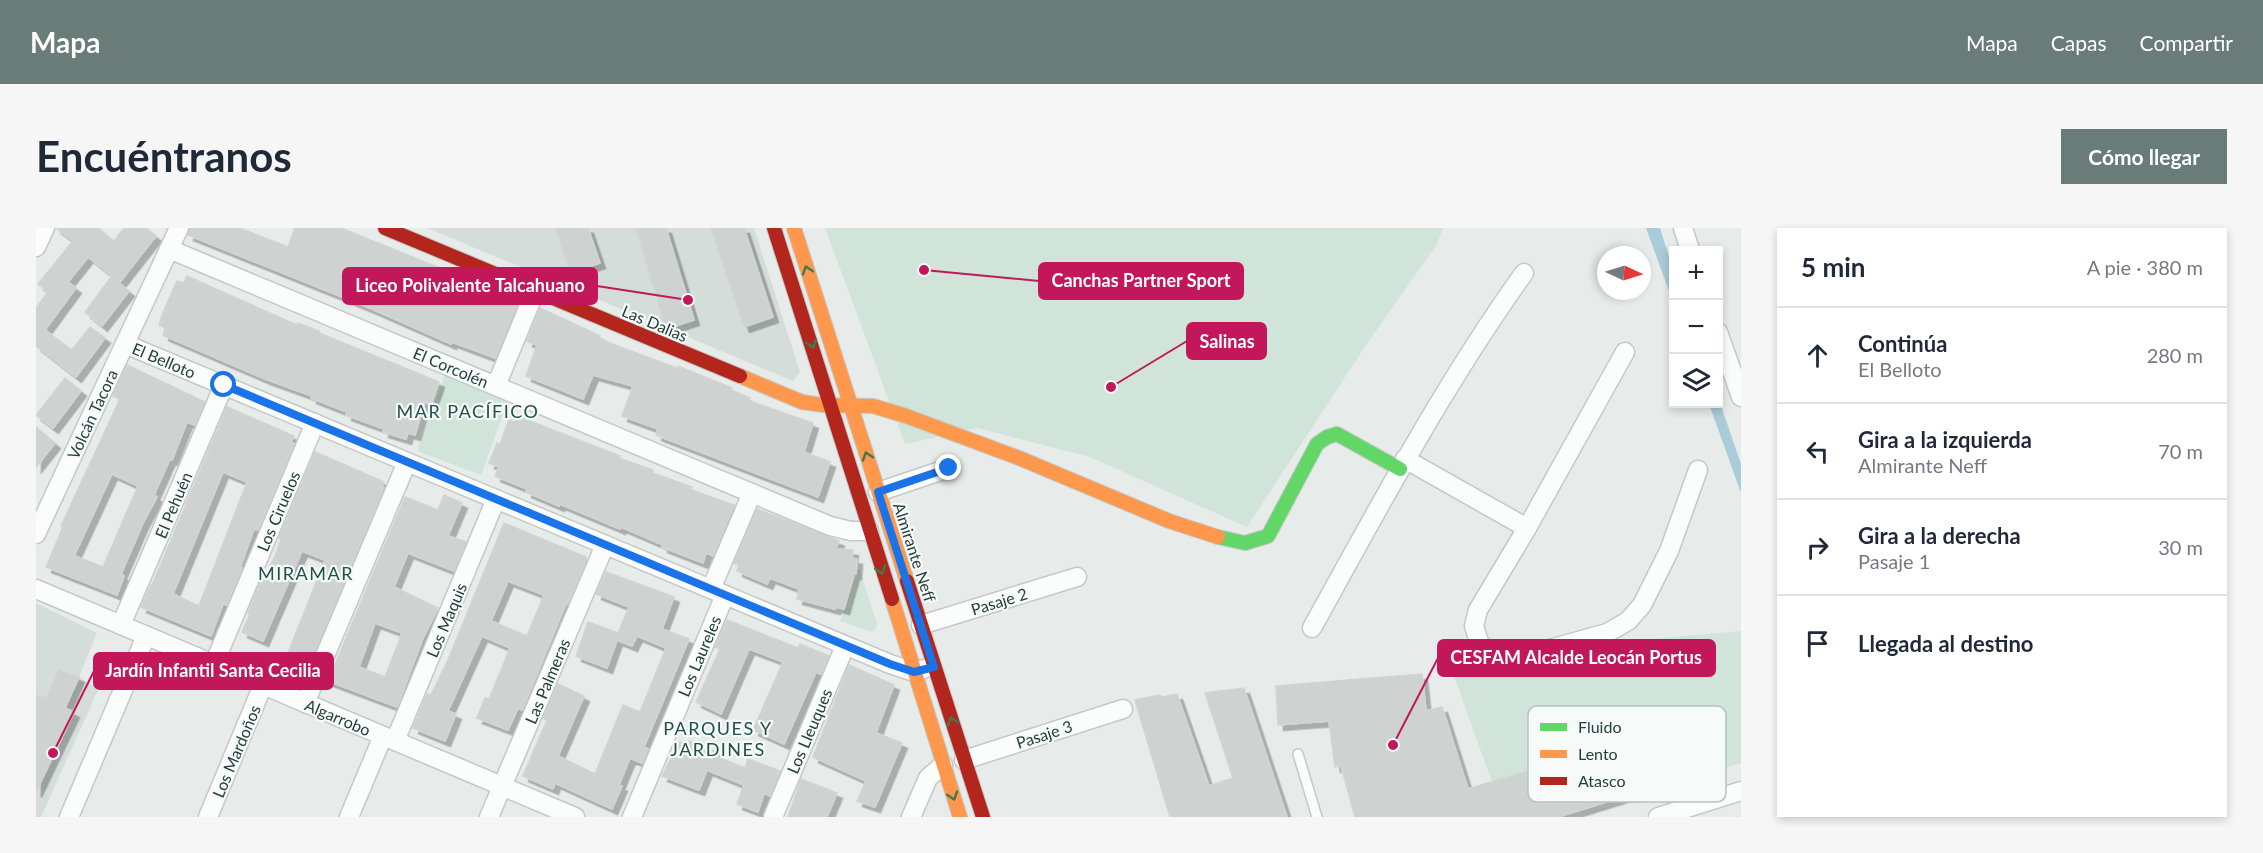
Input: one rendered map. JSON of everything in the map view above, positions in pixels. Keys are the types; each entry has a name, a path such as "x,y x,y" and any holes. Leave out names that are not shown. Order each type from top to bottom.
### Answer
{"street":[{"path":"36,247 45,228"},
{"name":"Volcán Tacora","path":"36,534 179,228"},
{"name":"Las Dalias","path":"385,228 802,402 832,406 871,405 945,430 1170,521 1234,542 1245,543 1268,536 1317,444 1327,437 1337,434 1402,464"},
{"path":"774,228 960,817"},
{"name":"Almirante Neff","path":"794,228 982,817"},
{"path":"1683,228 1689,246"},
{"name":"El Corcolén","path":"169,249 830,526 851,531 869,531"},
{"path":"1312,628 1450,382 1524,273"},
{"path":"496,386 535,291"},
{"name":"El Belloto","path":"125,344 845,646 914,672"},
{"path":"1723,344 1741,397"},
{"path":"1625,352 1475,618 1475,633 1480,645 1509,657 1528,655 1607,633 1628,621 1642,605 1669,550 1698,470"},
{"name":"El Pehuén","path":"121,625 224,385"},
{"name":"Los Ciruelos","path":"214,664 315,423"},
{"path":"305,703 407,462"},
{"path":"1402,464 1527,528"},
{"path":"878,492 949,468"},
{"name":"Los Laureles","path":"632,817 718,592 752,493"},
{"name":"Los Maquis","path":"349,817 389,739 496,499"},
{"name":"Las Palmeras","path":"489,817 605,545"},
{"name":"Pasaje 2","path":"921,626 1077,577"},
{"name":"Algarrobo","path":"36,589 574,817"},
{"path":"69,817 146,636"},
{"name":"Los Lleuques","path":"773,817 845,646"},
{"path":"914,672 934,667"},
{"name":"Los Mardoños","path":"208,817 263,685"},
{"name":"Pasaje 3","path":"964,760 1123,709"},
{"path":"912,817 928,778 943,765"},
{"path":"1726,800 1741,791"},
{"path":"1658,817 1712,809"}],"lane":[{"path":"1298,754 1317,817"}],"shaded area":[{"path":"427,228 754,228 800,372 793,381"},
{"path":"36,603 97,633 79,677 98,690 41,817 36,817"}],"green space":[{"path":"825,228 1443,228 1437,244 1366,345 1247,527 1090,457 977,428 905,444"},
{"path":"445,374 509,398 481,475 417,451"},
{"path":"859,568 877,624 872,632 840,621"},
{"path":"1741,631 1741,763 1726,767 1726,706 1528,706 1528,771 1492,782 1450,665 1607,643"}],"water":[{"path":"1646,228 1660,228 1669,257 1669,291"},
{"path":"1710,408 1722,408 1741,464 1741,493"}],"building":[{"path":"56,228 98,228 114,241 124,228 146,228 156,236 120,282 88,257 68,282 76,288 45,330 72,350 90,327 105,338 76,377 36,346 36,308 48,292 38,284 73,241"},
{"path":"190,228 239,228 288,247 295,228 341,228 519,300 495,358 452,342 451,344 372,309 188,235"},
{"path":"556,228 588,228 600,263 570,273"},
{"path":"636,228 666,228 694,320 666,329"},
{"path":"711,228 744,228 773,317 744,327"},
{"path":"187,276 297,325 298,323 319,331 319,333 439,382 431,405 425,402 415,435 408,433 406,439 383,432 384,429 346,415 347,412 311,398 312,396 265,379 163,335 166,328 159,325 162,315 177,281 184,283"},
{"path":"111,277 129,291 102,326 85,312"},
{"path":"540,308 600,336 599,339 679,369 678,366 732,388 731,390 750,398 749,401 813,423 804,452 830,462 818,497 656,435 658,429 622,416 633,386 593,375 583,399 526,376 537,345 527,341"},
{"path":"127,365 205,402 195,425 187,422 172,460 170,459 154,495 157,497 121,574 124,576 117,595 46,567 63,527 61,526 120,399 113,396","holes":["112,474 138,486 103,567 75,556"]},
{"path":"65,378 81,391 53,428 36,415"},
{"path":"227,407 294,436 291,442 294,444 258,530 254,529 240,568 242,568 227,605 223,604 211,636 141,607","holes":["223,472 247,482 199,606 173,594"]},
{"path":"517,416 653,470 653,473 692,487 691,490 734,505 713,556 706,553 703,563 662,547 663,545 621,527 620,529 560,504 559,506 526,492 527,489 495,476 499,467 489,463 497,443 500,444 509,420 515,422"},
{"path":"36,427 55,443 36,467"},
{"path":"315,452 384,482 382,487 384,488 310,662 288,653 325,560 302,551 263,641 242,632 263,576 265,577 275,556 281,539 279,538"},
{"path":"444,495 462,503 448,536 466,542 454,571 408,553 394,587 438,608 423,638 397,707 328,681 405,497 438,510","holes":["375,623 402,633 385,677 359,667"]},
{"path":"757,509 839,541 836,549 853,550 852,558 857,559 856,574 854,574 844,609 836,607 835,609 797,599 799,589 770,578 767,584 737,571 739,565 734,563"},
{"path":"504,523 586,557 522,710 518,708 508,730 477,718 485,698 489,699 510,648 482,636 448,711 456,714 445,741 413,728 427,694 431,695 448,660","holes":["508,581 544,595 527,636 491,621"]},
{"path":"606,572 674,597 662,629 689,639 644,747 648,749 642,763 630,758 612,809 555,783 553,789 523,776 547,720 543,718 558,684 584,696 558,756 595,774 623,705 640,712 666,648 637,636 632,646 617,640 607,668 576,656 588,622 618,633 629,607 596,594"},
{"path":"727,620 798,648 800,644 829,656 821,674 816,672 784,744 753,730 783,662 749,649 721,714 696,702 720,649 715,647"},
{"path":"849,665 894,685 876,733 902,743 875,807 857,801 866,781 813,757"},
{"path":"59,670 79,677 65,708 74,712 36,792 36,695 46,698"},
{"path":"1422,674 1426,711 1442,707 1468,789 1528,771 1528,802 1606,802 1558,817 1355,817 1341,766 1335,767 1329,721 1278,725 1276,686"},
{"path":"1244,688 1287,817 1170,817 1135,700 1177,694 1209,786 1233,778 1205,693"},
{"path":"690,741 717,752 715,756 745,768 748,759 780,771 770,796 764,793 758,812 737,804 744,785 707,770 699,790 662,776 679,742 689,745"},
{"path":"801,779 837,793 827,817 788,817"}],"traffic: fast":[{"path":"1218,537 1245,543 1268,536 1317,444 1327,437 1337,434 1400,469"}],"traffic: slow":[{"path":"794,228 907,581"},
{"path":"740,376 802,402 822,405 873,406 906,416 1019,458 1169,521 1218,537"},
{"path":"892,599 960,817"}],"traffic: jam":[{"path":"385,228 740,376"},
{"path":"774,228 892,599"},
{"path":"907,581 983,817"}],"place":[{"name":"Canchas Partner Sport","path":"924,270"},
{"name":"Liceo Polivalente Talcahuano","path":"688,300"},
{"name":"Salinas","path":"1111,387"},
{"name":"CESFAM Alcalde Leocán Portus","path":"1393,745"},
{"name":"Jardín Infantil Santa Cecilia","path":"53,753"}],"district":[{"name":"MAR PACÍFICO","path":"468,411"},
{"name":"MIRAMAR","path":"306,573"},
{"name":"PARQUES Y JARDINES","path":"718,738"}],"route":[{"path":"224,385 890,664 914,672 934,667 878,492 949,468"}]}
